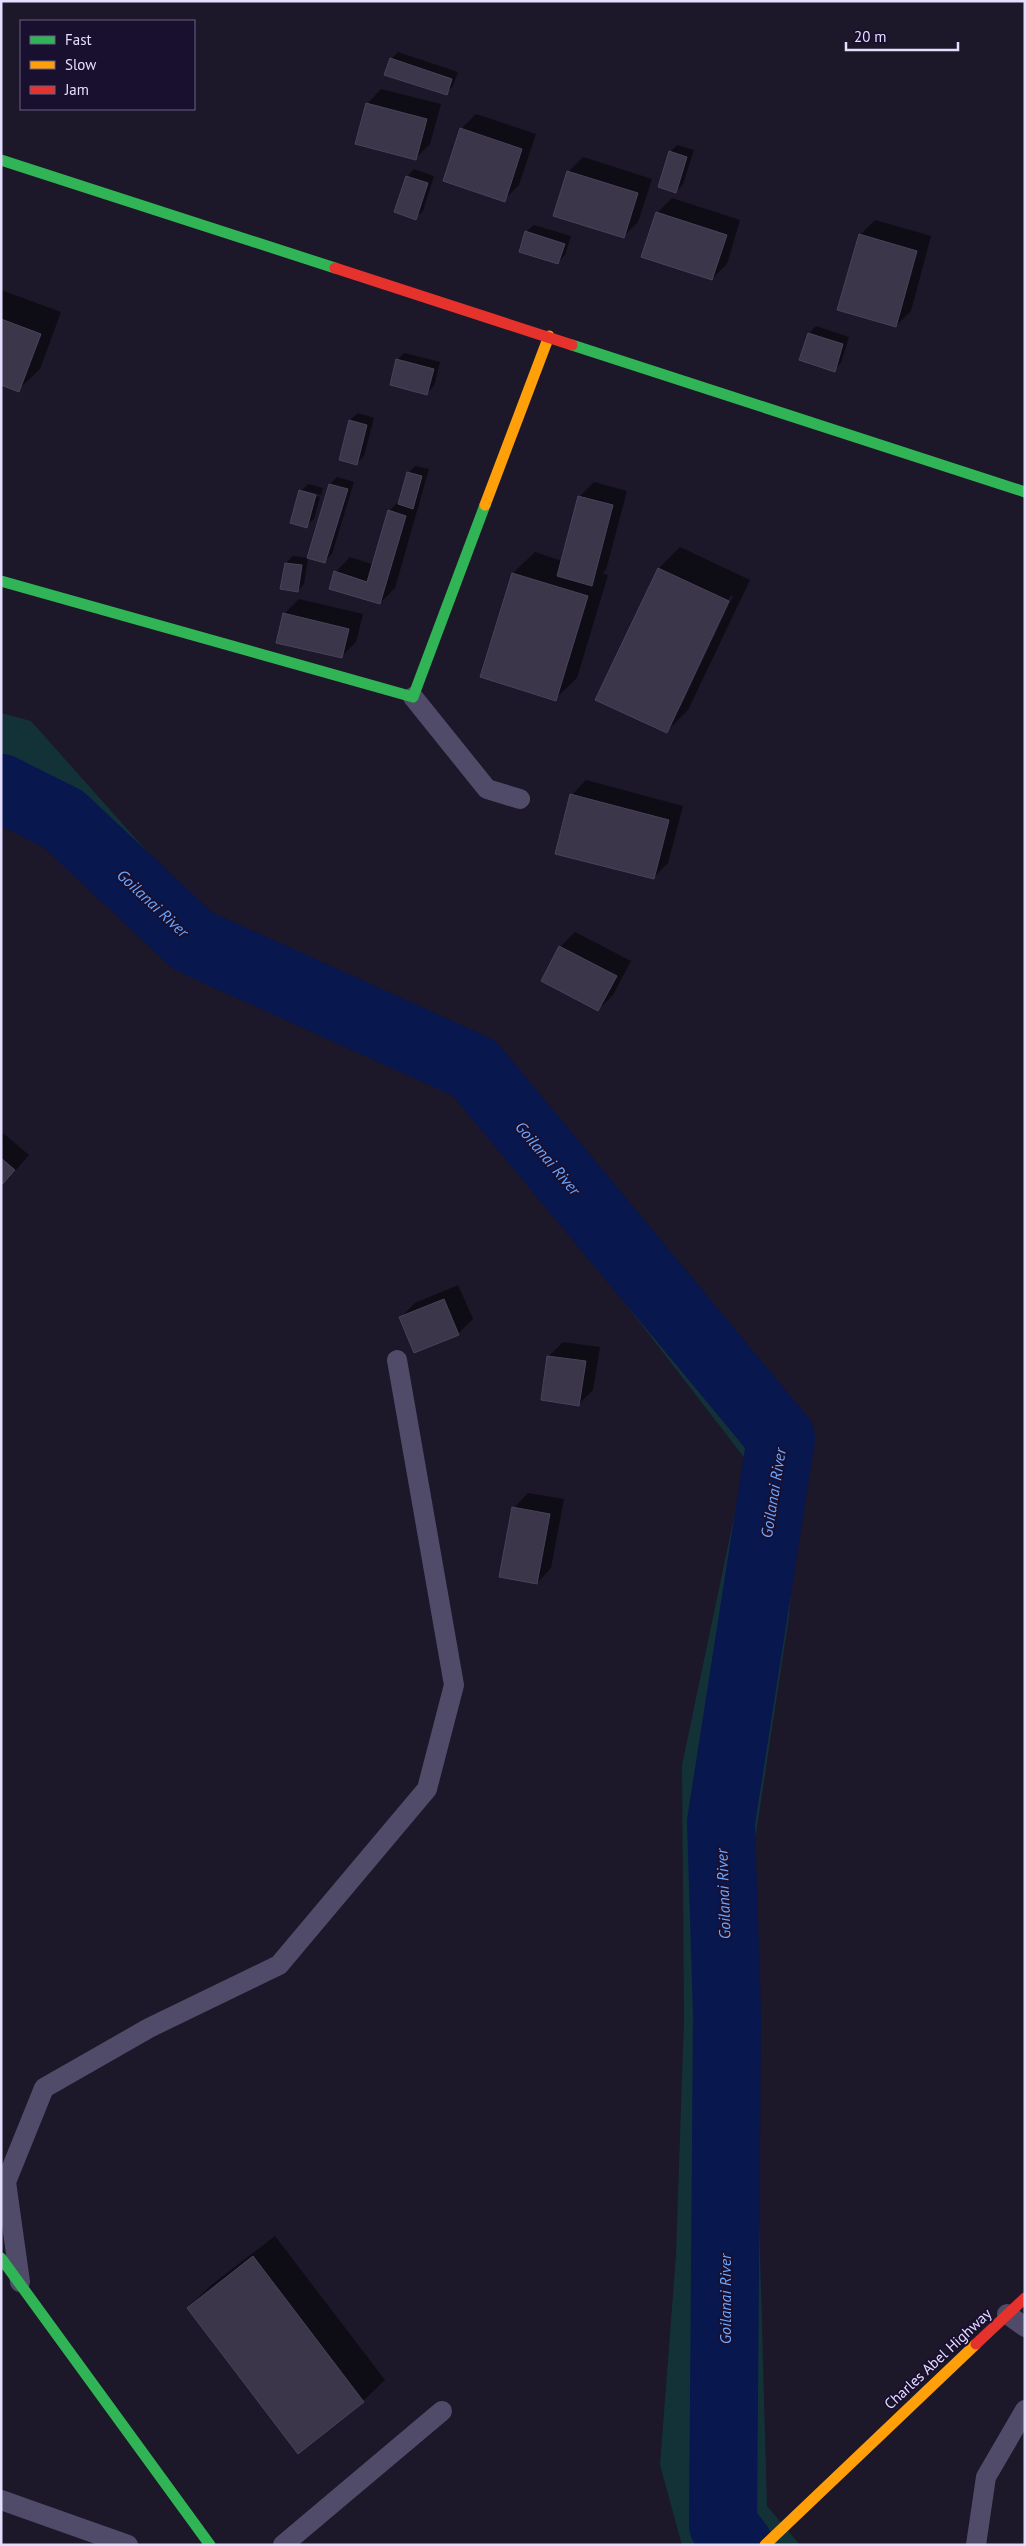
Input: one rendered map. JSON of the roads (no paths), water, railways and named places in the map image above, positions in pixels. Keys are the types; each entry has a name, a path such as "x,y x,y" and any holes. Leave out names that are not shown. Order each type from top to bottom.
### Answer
{"street":[{"path":"1,160 549,336 1025,492"},
{"path":"1,581 413,697 549,336"},
{"path":"1,2258 210,2545"},
{"name":"Charles Abel Highway","path":"765,2545 871,2442 1025,2298"}],"lane":[{"path":"413,697 488,789 520,799"},
{"path":"20,2284 6,2182 44,2088 149,2028 279,1965 427,1790 454,1685 397,1360"},
{"path":"1008,2314 1025,2327"},
{"path":"976,2545 986,2478 1025,2410"},
{"path":"282,2545 442,2411"},
{"path":"1,2500 128,2545"}],"waterway":[{"name":"Goilanai River","path":"1,788 63,819 193,941 474,1068 781,1438 721,1822 727,2015 723,2525 739,2545"}]}
